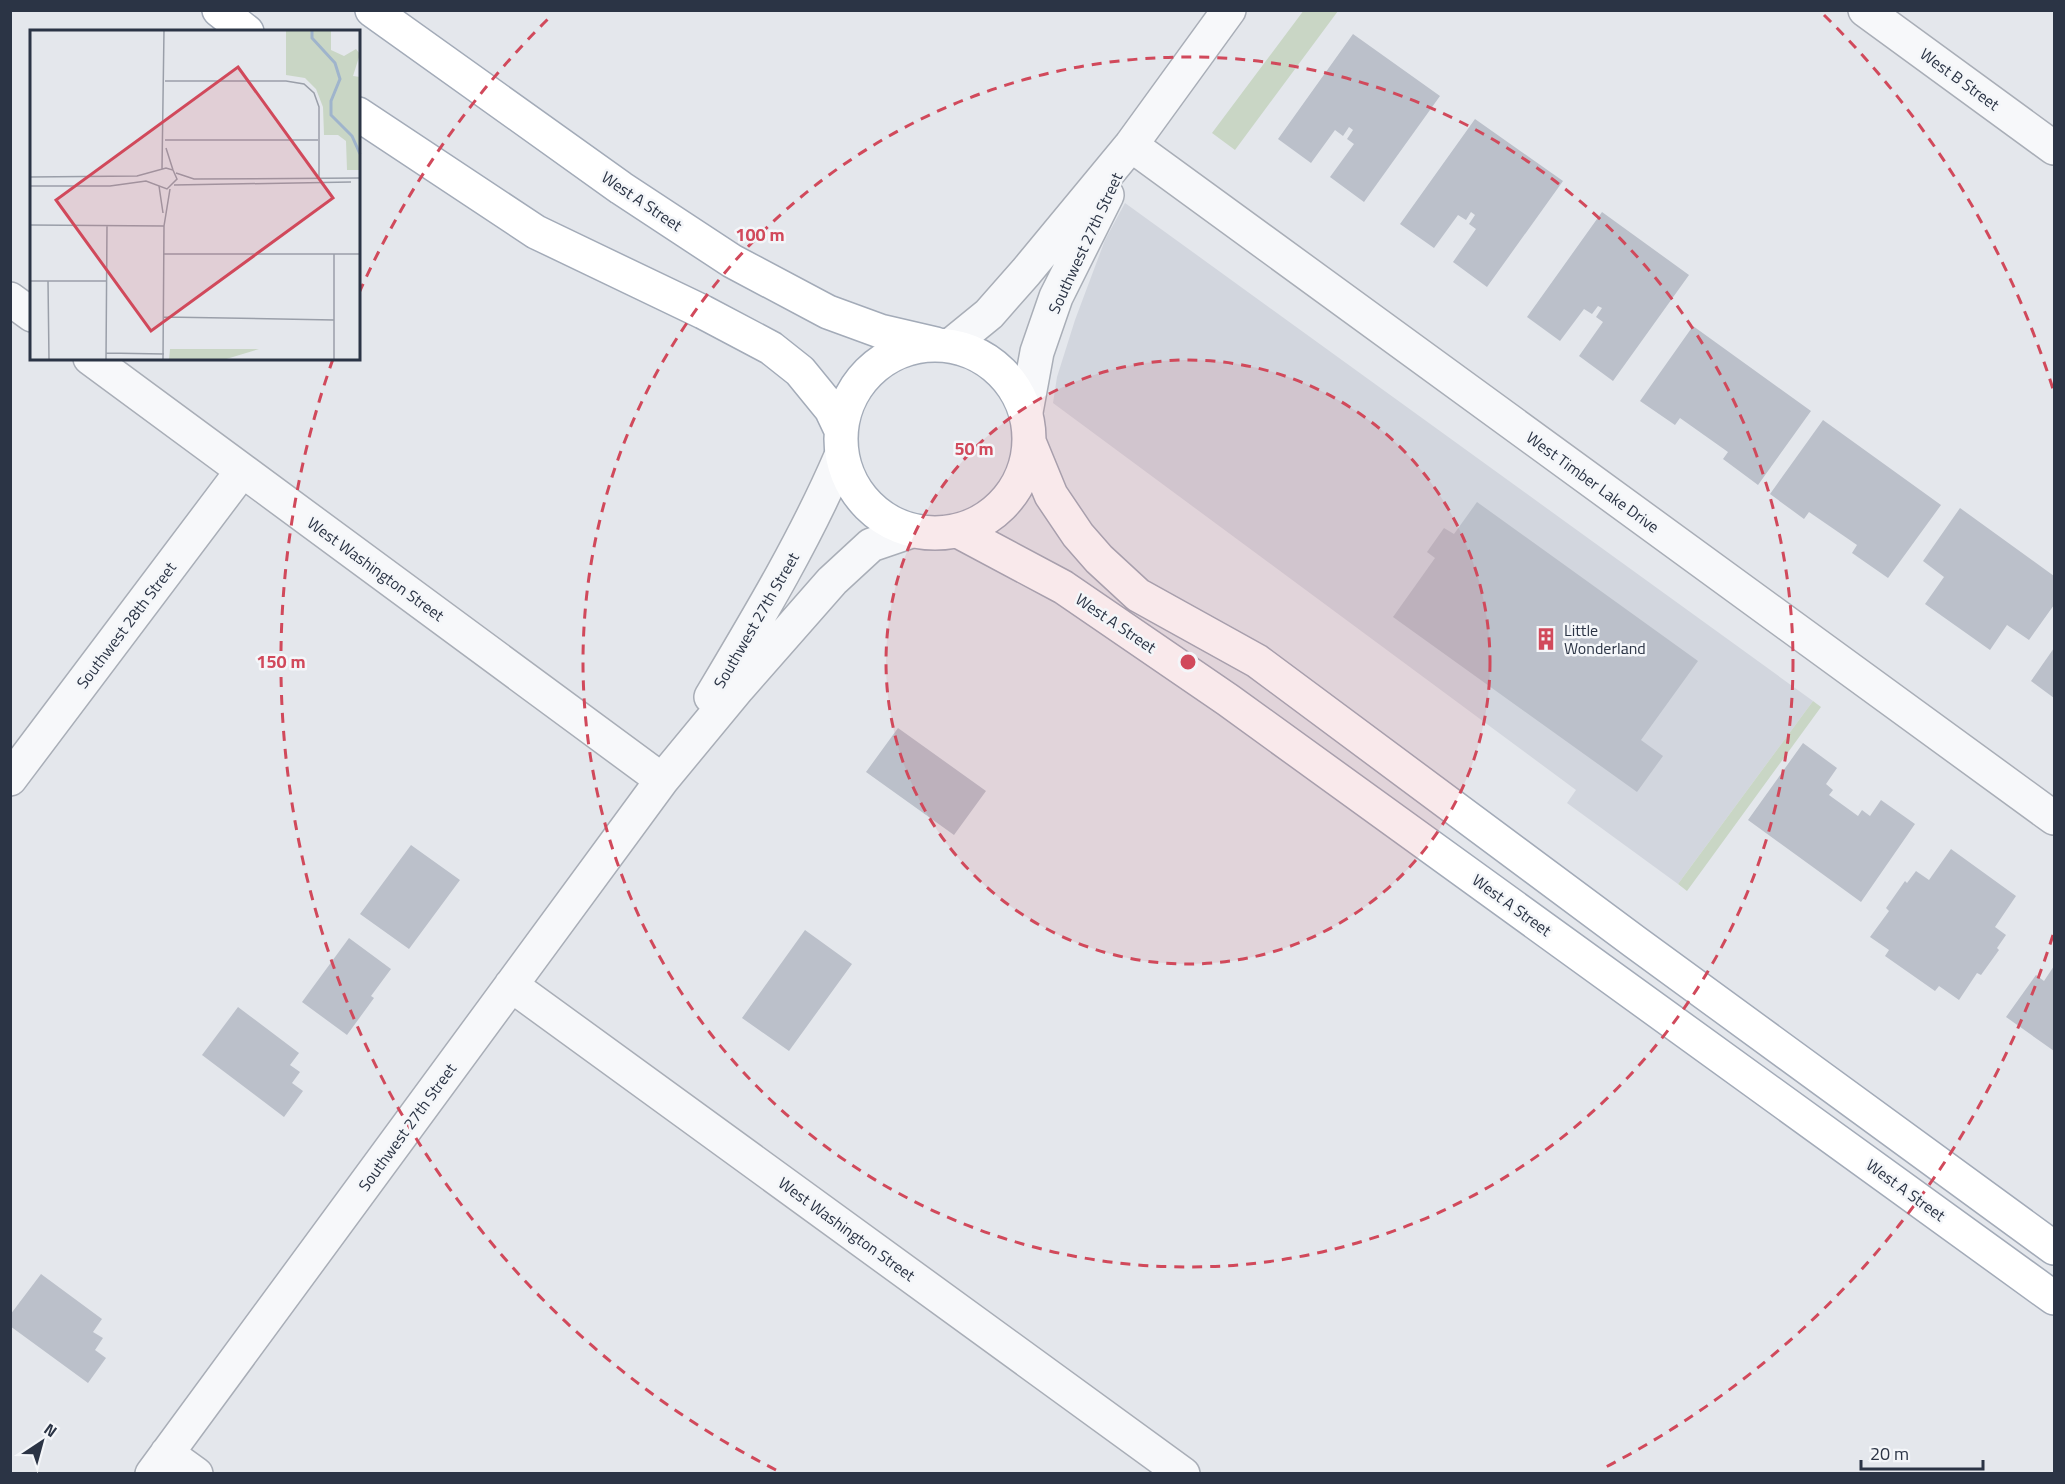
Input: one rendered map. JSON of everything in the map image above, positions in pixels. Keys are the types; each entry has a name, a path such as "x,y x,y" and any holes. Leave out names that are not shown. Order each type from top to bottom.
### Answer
{"main road":[{"path":"219,10 244,30"},
{"name":"West A Street","path":"372,10 621,188 732,261 828,312 880,331 944,345"},
{"path":"360,115 536,232 703,312 771,348 800,371 831,409 850,481 865,504 887,521 912,531 934,534 958,531 985,520 1008,500 1023,473 1030,444"},
{"path":"841,442 848,401 862,377 884,359 909,348 944,345 973,351 990,362 1012,384 1026,412 1030,444 1051,495 1078,535 1099,559 1138,595 1257,661 1635,942 2055,1248"},
{"name":"West A Street","path":"958,531 1063,587 1179,666 2055,1298"}],"street":[{"name":"Southwest 27th Street","path":"944,345 996,305 1131,145 1229,10"},
{"name":"West B Street","path":"1865,10 2055,148"},
{"name":"Southwest 27th Street","path":"1026,412 1037,352 1056,297 1131,145"},
{"name":"West Timber Lake Drive","path":"1131,145 2055,818"},
{"path":"10,299 30,314"},
{"name":"West Washington Street","path":"93,360 662,780"},
{"name":"Southwest 27th Street","path":"662,780 820,506 841,442"},
{"name":"Southwest 28th Street","path":"10,778 242,471"},
{"name":"Southwest 27th Street","path":"160,1463 662,780 738,688 832,581 871,546 912,531"},
{"name":"West Washington Street","path":"511,985 1183,1473"},
{"path":"160,1463 196,1473"}],"shaded area":[{"path":"1125,203 1813,701 1678,884 1567,803 1576,790 1053,403 1057,377 1075,320 1105,240"}],"green space":[{"path":"1304,10 1338,11 1235,150 1212,133"},
{"path":"1813,701 1821,707 1687,891 1678,884"}],"building":[{"path":"1353,34 1440,96 1364,202 1330,177 1354,144 1347,139 1353,130 1349,127 1343,136 1335,130 1311,163 1278,139"},
{"path":"1475,119 1563,181 1487,287 1453,262 1476,229 1469,224 1475,215 1471,212 1466,220 1458,215 1434,248 1400,224"},
{"path":"1602,212 1689,275 1613,381 1579,356 1603,322 1596,317 1602,308 1598,306 1592,314 1584,309 1560,341 1527,317"},
{"path":"1693,326 1811,411 1758,485 1723,459 1728,452 1680,418 1675,425 1640,401"},
{"path":"1823,420 1941,505 1888,578 1852,553 1857,545 1809,512 1804,519 1770,494"},
{"name":"Little Wonderland","path":"1477,502 1698,661 1641,740 1663,756 1637,792 1393,617 1435,558 1427,552 1444,528 1454,534"},
{"path":"1960,508 2054,576 2054,605 2029,640 2007,625 1990,650 1925,604 1944,577 1923,561"},
{"path":"2054,648 2054,698 2031,681"},
{"path":"898,728 986,791 954,835 866,772"},
{"path":"1803,743 1837,768 1826,784 1833,790 1829,795 1858,816 1862,810 1870,816 1881,800 1915,824 1861,902 1748,820"},
{"path":"411,845 460,880 409,949 360,914"},
{"path":"1951,849 2016,896 1995,927 2006,935 1997,948 1999,950 1981,975 1977,973 1959,1000 1939,986 1935,991 1885,956 1889,950 1870,937 1889,911 1886,908 1905,881 1907,883 1916,871 1929,880"},
{"path":"805,930 852,964 789,1051 742,1018"},
{"path":"349,938 391,969 371,996 374,998 347,1035 302,1002"},
{"path":"2054,966 2054,1051 2006,1017 2036,975 2044,981"},
{"path":"238,1007 299,1053 290,1065 300,1072 292,1083 303,1091 284,1117 202,1055"},
{"path":"41,1274 102,1319 93,1332 103,1338 95,1350 106,1358 88,1383 10,1326 10,1315"}],"place":[{"name":"Little Wonderland","path":"1546,639"}]}
